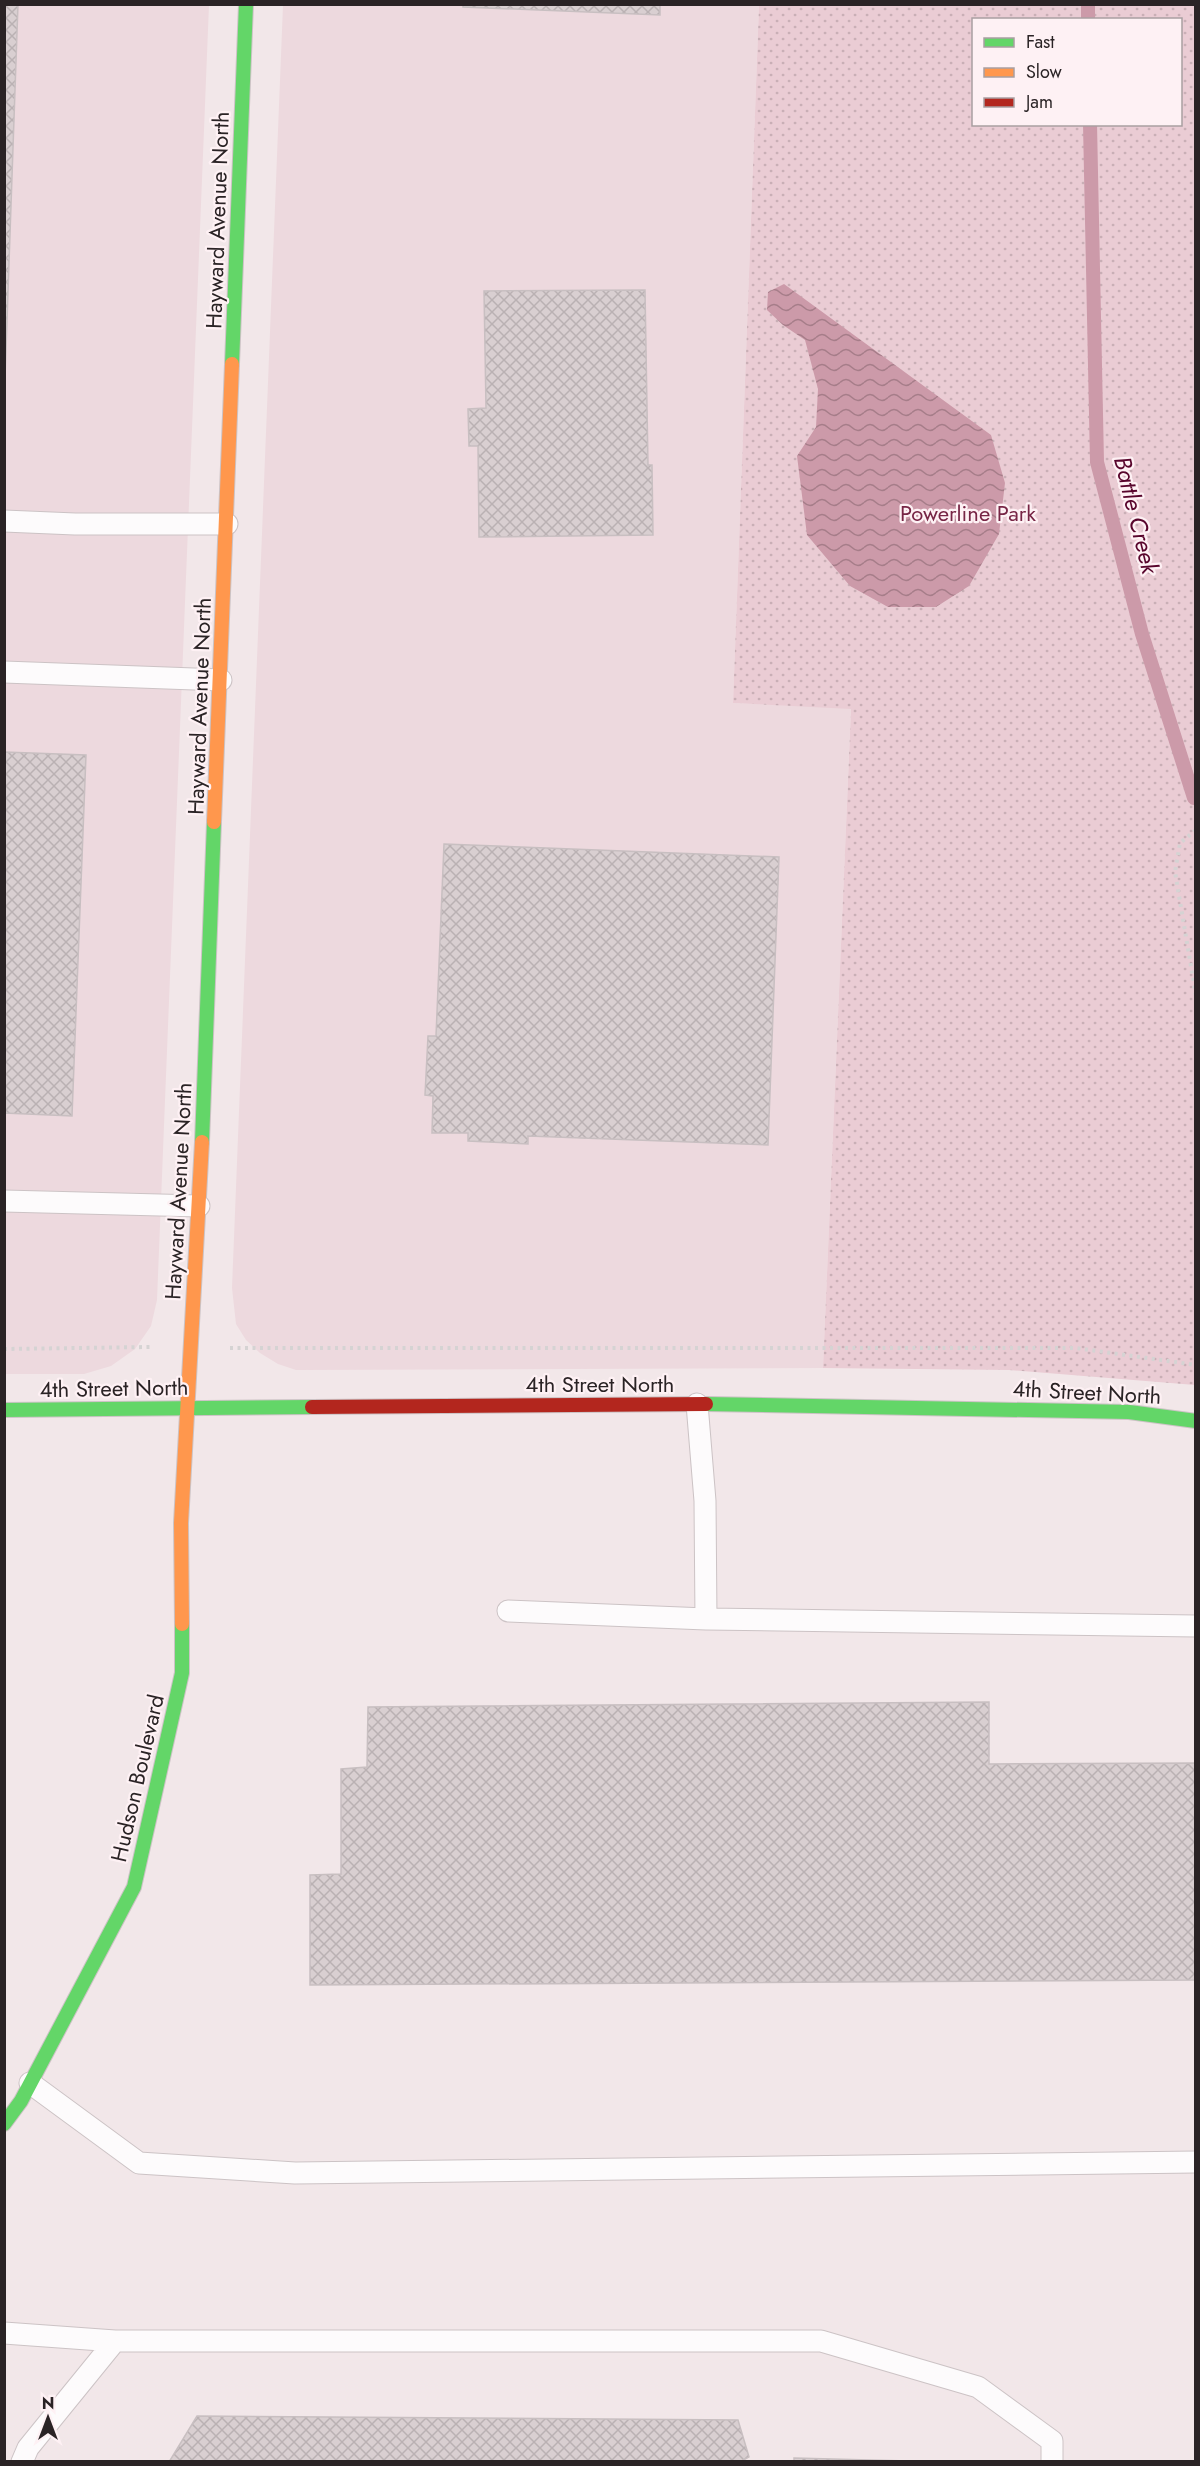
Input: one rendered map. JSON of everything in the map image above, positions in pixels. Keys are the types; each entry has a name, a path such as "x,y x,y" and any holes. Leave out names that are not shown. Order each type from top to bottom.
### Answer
{"street":[{"name":"Hayward Avenue North","path":"188,1409 199,1206 221,680 246,4"},
{"name":"4th Street North","path":"4,1410 697,1404 1129,1412 1196,1421"},
{"name":"Hudson Boulevard","path":"4,2124 30,2084 134,1887 182,1673 181,1523 188,1409"}],"lane":[{"path":"4,520 75,524 227,524"},
{"path":"4,672 221,680"},
{"path":"4,1201 199,1206"},
{"path":"697,1404 705,1502 706,1619"},
{"path":"508,1611 706,1619 1196,1626"},
{"path":"30,2084 139,2163 295,2173 1196,2162"},
{"path":"4,2333 115,2341 821,2341 978,2387 1052,2441 1052,2462"},
{"path":"22,2462 28,2448 115,2341"}],"path":[{"path":"1196,830 1180,843 1175,872 1196,996"},
{"path":"4,1349 191,1347 1076,1348 1196,1365"}],"shaded area":[{"path":"4,5 209,5 157,1300 151,1326 135,1349 111,1366 84,1374 5,1374"},
{"path":"283,5 759,5 733,703 851,708 823,1368 296,1370 278,1364 260,1353 246,1340 236,1324 232,1288"}],"green space":[{"name":"Powerline Park","path":"759,5 1195,5 1195,1385 1009,1370 823,1368 851,709 733,703"}],"water":[{"path":"784,284 991,435 1005,483 999,534 969,586 936,607 888,607 850,586 807,535 797,456 816,427 818,389 805,340 783,325 767,310 768,292"}],"building":[{"path":"4,4 18,4 4,407"},
{"path":"463,4 660,4 660,15 463,7"},
{"path":"645,290 648,465 652,465 653,535 479,537 478,446 469,446 468,409 486,408 484,291"},
{"path":"4,752 86,755 72,1116 4,1113"},
{"path":"444,844 779,857 768,1145 528,1136 528,1144 468,1141 468,1133 432,1133 433,1096 425,1095 428,1036 436,1036"},
{"path":"989,1702 989,1764 1196,1763 1196,1980 310,1985 310,1875 341,1874 341,1769 367,1767 368,1707"},
{"path":"197,2416 738,2420 749,2457 740,2462 169,2462"},
{"path":"794,2458 947,2462 794,2462"}],"waterway":[{"name":"Battle Creek","path":"1088,4 1088,18"},
{"name":"Battle Creek","path":"1090,126 1097,462 1142,634 1194,798"}],"traffic: fast":[{"path":"232,364 246,4"},
{"path":"202,1142 214,822"},
{"path":"706,1404 1129,1412 1196,1421"},
{"path":"4,1410 312,1407"},
{"path":"4,2124 21,2101 134,1887 182,1673 182,1624"}],"traffic: slow":[{"path":"214,822 232,364"},
{"path":"182,1624 181,1523 202,1142"}],"traffic: jam":[{"path":"312,1407 706,1404"}]}
